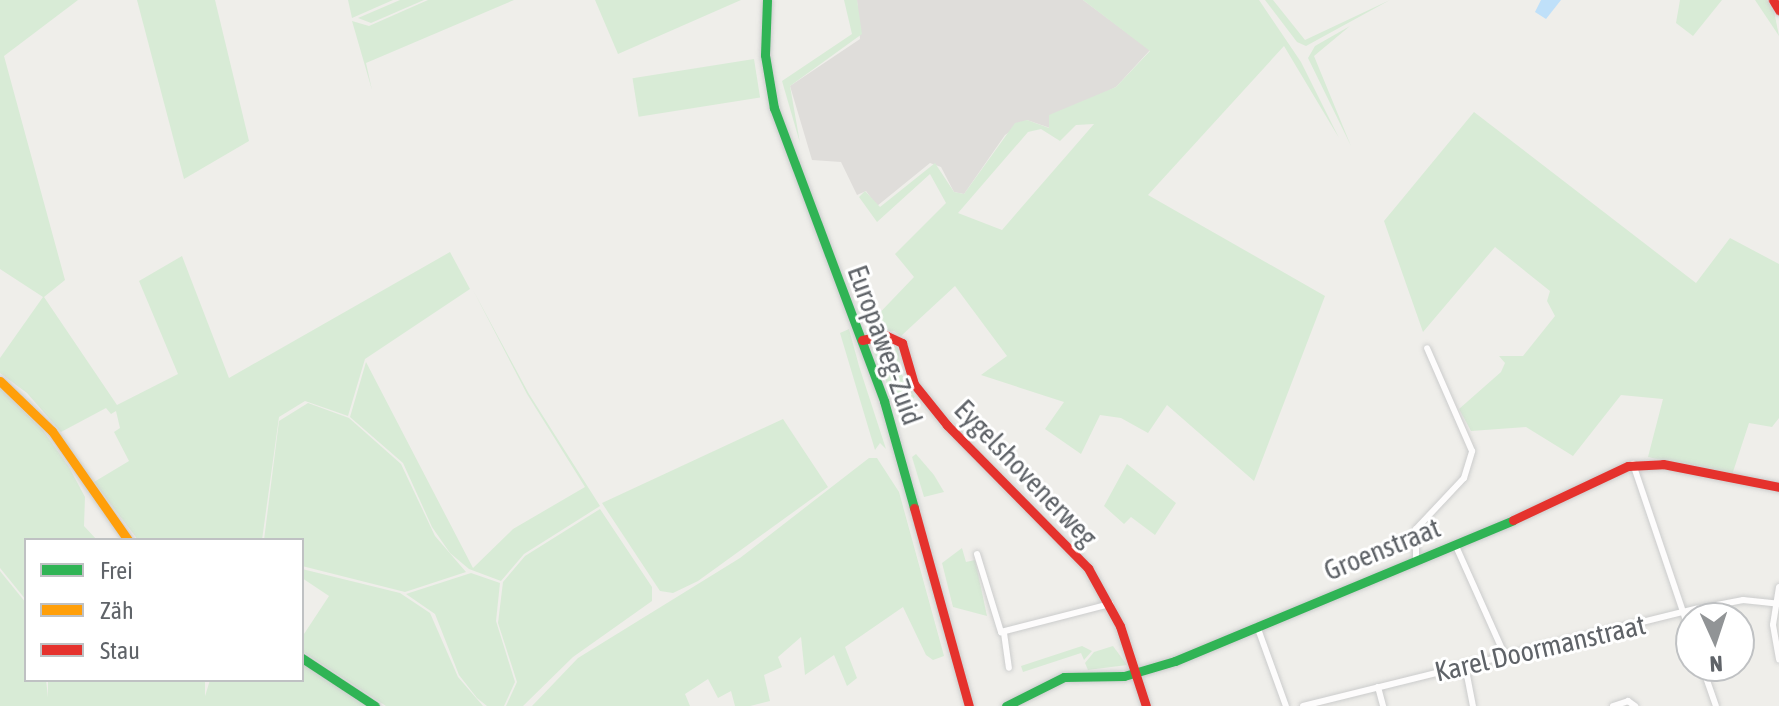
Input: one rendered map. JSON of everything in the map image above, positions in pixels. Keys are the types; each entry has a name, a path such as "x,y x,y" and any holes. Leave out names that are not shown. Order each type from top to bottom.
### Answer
{"main road":[{"name":"Europaweg-Zuid","path":"767,0 765,55 774,108 862,340 903,462 969,706"},
{"path":"1773,0 1779,10"},
{"name":"Eygelshovenerweg","path":"862,340 890,335 902,343 910,375 930,404 1004,488 1088,568 1110,604 1146,706"},
{"path":"0,381 52,431 127,538"},
{"name":"Groenstraat","path":"1006,706 1064,677 1135,673 1257,626 1455,544 1633,464 1663,464 1779,487"},
{"path":"304,659 375,706"}],"street":[{"path":"1416,558 1416,529 1464,478 1472,451 1427,348"},
{"path":"1633,464 1679,602"},
{"path":"1455,544 1505,656"},
{"path":"977,554 996,625 1004,633 1009,668"},
{"path":"1779,587 1776,619 1779,659"},
{"name":"Karel Doormanstraat","path":"1734,602 1743,600 1778,604"},
{"path":"1004,633 1110,604"},
{"name":"Karel Doormanstraat","path":"1303,706 1675,615"},
{"path":"1257,626 1286,706"},
{"path":"1465,665 1473,706"},
{"path":"1708,682 1716,706"},
{"path":"1378,687 1383,706"},
{"path":"1613,706 1628,701 1635,706"}],"shaded area":[{"path":"857,0 1083,0 1150,50 1116,87 1067,111 1050,128 1027,120 1005,135 964,194 954,192 941,167 930,163 877,206 866,191 857,195 841,162 812,160 790,86 860,39"}],"green space":[{"path":"0,0 78,0 4,56 65,280 44,297 117,405 178,374 139,281 182,256 229,378 450,252 470,289 365,359 348,416 305,401 279,417 262,538 136,538 94,482 129,461 114,432 120,428 116,411 111,414 106,408 61,432 27,393 0,373 0,358 43,297 0,269"},
{"path":"137,0 215,0 249,141 184,179"},
{"path":"348,0 393,0 352,18"},
{"path":"400,0 424,0 371,23 358,18"},
{"path":"428,0 514,0 366,63 372,90 352,21 369,26"},
{"path":"595,0 741,0 618,54"},
{"path":"844,0 857,0 862,34 790,86 800,143 782,81 852,34"},
{"path":"1083,0 1259,0 1301,62 1339,138 1284,46 1148,195 1325,296 1254,481 1167,405 1148,433 1121,418 1100,415 1081,454 1045,429 1064,402 981,375 1007,356 955,286 901,336 894,331 871,332 868,325 914,277 895,254 946,203 930,174 877,222 859,197 865,191 880,207 935,163 954,192 964,194 1015,123 1027,120 1049,128 1049,115 1116,87 1150,51","holes":["1094,124 1002,230 958,213 1028,132 1041,129 1060,141 1076,125"]},
{"path":"1265,0 1273,0 1305,40 1390,0 1306,46 1297,42"},
{"path":"1680,0 1722,0 1693,36 1676,23"},
{"path":"1755,0 1767,0 1774,11 1779,36"},
{"path":"1350,26 1314,56 1351,146 1308,58 1315,46"},
{"path":"754,59 760,98 639,117 633,78"},
{"path":"1474,112 1696,283 1730,238 1779,264 1779,418 1772,427 1749,423 1732,475 1648,457 1663,399 1621,395 1573,456 1526,427 1471,431 1459,409 1501,372 1505,363 1499,356 1523,356 1555,316 1547,301 1550,291 1495,247 1423,332 1384,221"},
{"path":"473,290 529,394 600,506 524,554 501,581 469,569 450,553 432,527 403,463 350,417 366,362 473,568 513,529 585,487 527,394"},
{"path":"849,329 886,449 880,443 875,450 840,333"},
{"path":"885,341 898,348 902,375 915,397 899,408 903,421 872,348"},
{"path":"0,388 42,429 69,467 85,497 84,526 95,538 24,538 24,598 0,568"},
{"path":"308,403 349,418 401,464 435,536 466,572 405,592 304,567 304,538 264,538 279,421"},
{"path":"783,419 828,487 698,581 673,593 660,591 602,503"},
{"path":"916,454 944,492 924,497 912,457"},
{"path":"869,458 877,458 899,492 944,656 933,660 926,655 903,607 845,647 857,678 847,686 834,655 805,675 801,637 778,657 782,667 764,675 770,701 735,706 731,691 718,698 708,679 685,694 690,706 532,706 578,658 740,558"},
{"path":"1127,464 1176,503 1155,535 1131,517 1124,524 1104,506"},
{"path":"600,509 652,587 652,601 573,657 523,706 506,706 517,682 498,623 503,582 525,556"},
{"path":"962,548 966,562 975,560 987,616 953,607 942,563"},
{"path":"304,569 400,593 430,613 458,677 483,706 386,706 304,652 304,634 329,596 304,579"},
{"path":"0,571 24,601 24,682 46,682 49,706 0,706"},
{"path":"471,573 500,583 496,621 515,682 504,706 487,706 477,698 459,675 435,614 406,594"},
{"path":"1082,646 1092,651 1084,660 1081,653 1023,672 1021,666"},
{"path":"1113,646 1127,665 1088,670 1085,663 1094,652"},
{"path":"304,664 368,706 202,706 209,682 304,682"},
{"path":"48,682 205,682 205,706 48,706"}],"water":[{"path":"1541,0 1561,0 1546,19 1535,12"}],"traffic: fast":[{"path":"767,0 765,55 774,108 884,401 914,508"},
{"path":"1006,706 1064,677 1124,676 1175,661 1513,520"},
{"path":"304,659 375,706"}],"traffic: slow":[{"path":"0,381 52,431 127,538"}],"traffic: jam":[{"path":"1773,0 1779,10"},
{"path":"862,340 885,335 902,343 914,384 947,425 1088,568 1120,626 1146,706"},
{"path":"1513,520 1628,466 1663,464 1779,487"},
{"path":"914,508 969,706"}]}
